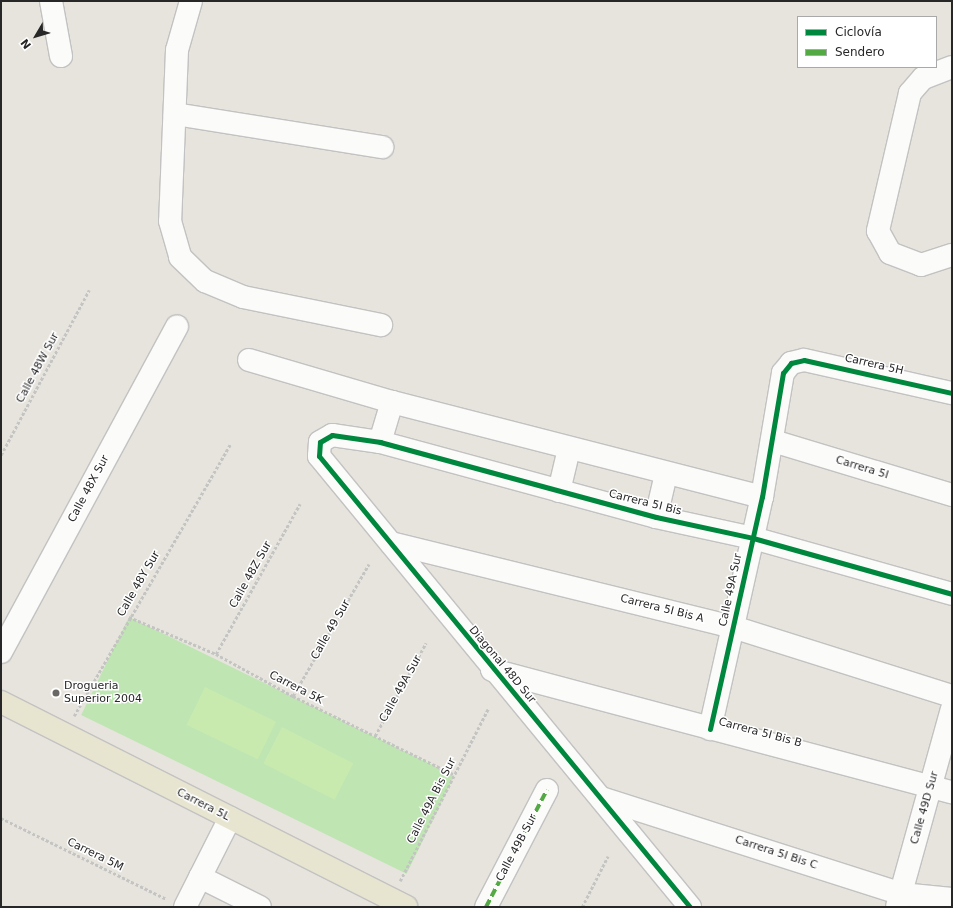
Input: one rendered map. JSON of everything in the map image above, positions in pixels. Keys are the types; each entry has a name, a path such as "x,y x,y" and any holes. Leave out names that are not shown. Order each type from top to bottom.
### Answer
{"main road":[{"name":"Carrera 5L","path":"1,702 399,903"}],"street":[{"path":"51,1 61,56"},
{"path":"191,1 177,50 170,221 180,257 205,281 243,297 381,325"},
{"path":"952,67 923,78 910,93 878,231 890,253 921,265 952,255"},
{"path":"175,114 382,147"},
{"name":"Calle 48X Sur","path":"1,652 177,326"},
{"path":"249,360 392,402 666,474 762,497"},
{"name":"Carrera 5H","path":"791,363 804,360 952,393"},
{"name":"Calle 49A Sur","path":"710,730 762,497 773,441 783,373 791,363"},
{"path":"380,442 392,402"},
{"name":"Carrera 5I Bis","path":"332,435 380,442 656,517 753,538 952,594"},
{"name":"Diagonal 48D Sur","path":"332,435 320,442 319,456 391,543 492,670 601,798 690,907"},
{"name":"Carrera 5I","path":"773,441 952,495"},
{"path":"559,491 570,449"},
{"path":"656,517 666,474"},
{"name":"Carrera 5I Bis A","path":"391,543 733,627 952,696"},
{"name":"Carrera 5I Bis B","path":"492,670 931,789 952,792"},
{"name":"Calle 49D Sur","path":"899,900 952,709"},
{"name":"Calle 49B Sur","path":"486,907 547,790"},
{"name":"Carrera 5I Bis C","path":"601,798 899,900 952,899"},
{"path":"176,904 200,877 230,818"},
{"path":"200,877 251,905"}],"path":[{"path":"582,907 608,856"}],"green space":[{"path":"129,617 454,776 407,874 81,715"},
{"path":"205,687 276,722 258,759 187,725"},
{"path":"282,727 353,763 335,800 263,764"}],"marked path":[{"path":"486,907 547,790"}],"cycle path":[{"path":"710,729 762,497 783,373 791,363 804,360 952,393"},
{"path":"690,907 319,456 320,442 332,435 380,442 656,517 753,538 952,594"}],"place":[{"name":"Drogueria Superior 2004","path":"56,693"}]}
